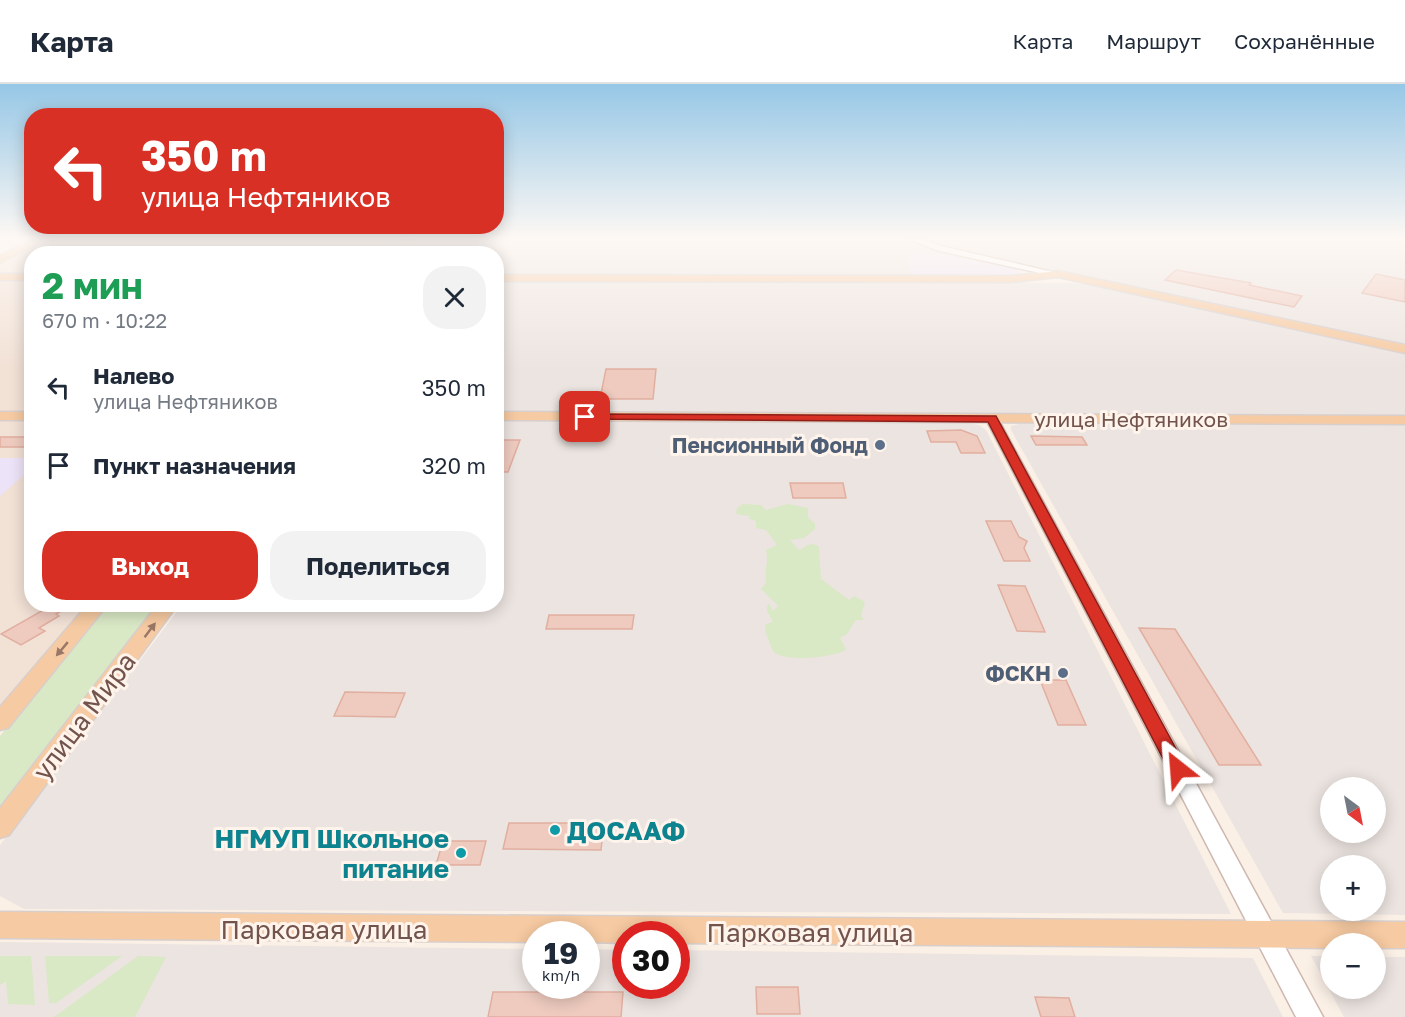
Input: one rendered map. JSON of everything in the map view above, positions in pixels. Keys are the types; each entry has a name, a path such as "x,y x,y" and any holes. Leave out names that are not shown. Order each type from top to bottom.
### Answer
{"main road":[{"path":"1077,283 1104,284"},
{"path":"1097,283 1405,349"},
{"path":"0,416 24,416"},
{"name":"улица Нефтяников","path":"504,416 1405,420"},
{"path":"0,722 92,612"},
{"name":"улица Мира","path":"0,827 163,612"},
{"name":"Парковая улица","path":"0,925 1405,935"}],"street":[{"path":"992,419 1310,1017"}],"shaded area":[{"path":"0,283 24,283 24,412 0,412"},
{"path":"504,283 1040,283 1094,285 1405,354 1405,415 504,412"},
{"path":"1112,283 1405,283 1405,346"},
{"path":"0,421 24,421 24,612 82,612 0,707"},
{"path":"504,421 967,423 979,425 986,430 1231,914 24,909 0,896 0,845 177,612 504,612"},
{"path":"1019,424 1405,425 1405,915 1386,915 1386,855 1320,855 1320,914 1283,913 1011,430 1011,426"},
{"path":"0,458 24,458 24,475 0,496"},
{"path":"0,942 522,949 522,999 600,999 600,949 612,950 612,999 690,999 690,950 1253,958 1283,1017 0,1017"},
{"path":"1311,956 1320,956 1320,973"},
{"path":"1386,957 1405,957 1405,1017 1344,1017 1334,999 1386,999"}],"green space":[{"path":"743,504 761,505 766,510 788,504 808,508 808,517 815,524 815,529 804,538 790,540 799,550 810,544 819,547 821,579 849,600 854,596 865,602 861,616 864,620 856,620 847,634 840,638 846,649 844,651 820,657 792,658 772,650 765,630 766,624 773,622 767,608 769,603 773,611 778,606 761,589 766,583 766,550 777,545 766,530 756,528 756,521 749,519 750,516 736,514 737,508"},
{"path":"102,612 157,612 0,814 0,736"},
{"path":"0,956 31,956 35,1005 8,1004 6,981 0,985"},
{"path":"45,956 122,956 56,1003 49,1003"},
{"path":"138,956 166,957 135,1017 54,1017"}],"building":[{"path":"1177,283 1251,283 1249,285 1302,296 1294,307"},
{"path":"1370,283 1405,283 1405,302 1362,293"},
{"path":"606,369 656,369 653,399 600,399"},
{"path":"961,430 977,436 985,453 961,453 956,442 931,442 927,431"},
{"path":"1031,436 1082,437 1087,445 1036,445"},
{"path":"0,437 24,437 24,447 0,447"},
{"path":"504,440 520,440 508,472 504,472"},
{"path":"790,483 843,483 846,498 793,498"},
{"path":"986,521 1011,521 1019,537 1027,541 1024,548 1030,561 1004,561"},
{"path":"998,585 1025,586 1045,632 1017,631"},
{"path":"40,612 60,612 56,614 59,616 39,628 45,631 21,645 1,634"},
{"path":"549,615 634,615 632,629 546,629"},
{"path":"1139,628 1175,629 1261,765 1219,765"},
{"path":"1040,680 1066,680 1086,725 1058,725"},
{"path":"345,692 405,693 395,717 334,716"},
{"name":"ДОСААФ","path":"509,823 604,823 601,850 503,849"},
{"name":"НГМУП Школьное питание","path":"443,841 486,841 480,865 436,865"},
{"path":"756,987 798,987 800,1014 757,1014"},
{"path":"493,992 522,992 522,999 600,999 600,992 612,992 612,999 622,999 621,1017 488,1017"},
{"path":"1035,997 1069,998 1075,1017 1041,1017"}],"place":[{"name":"Пенсионный Фонд","path":"880,445"},
{"name":"ФСКН","path":"1063,673"},
{"name":"ДОСААФ","path":"555,830"},
{"name":"НГМУП Школьное питание","path":"461,853"}],"route":[{"path":"585,417 992,419 1178,769"}]}
